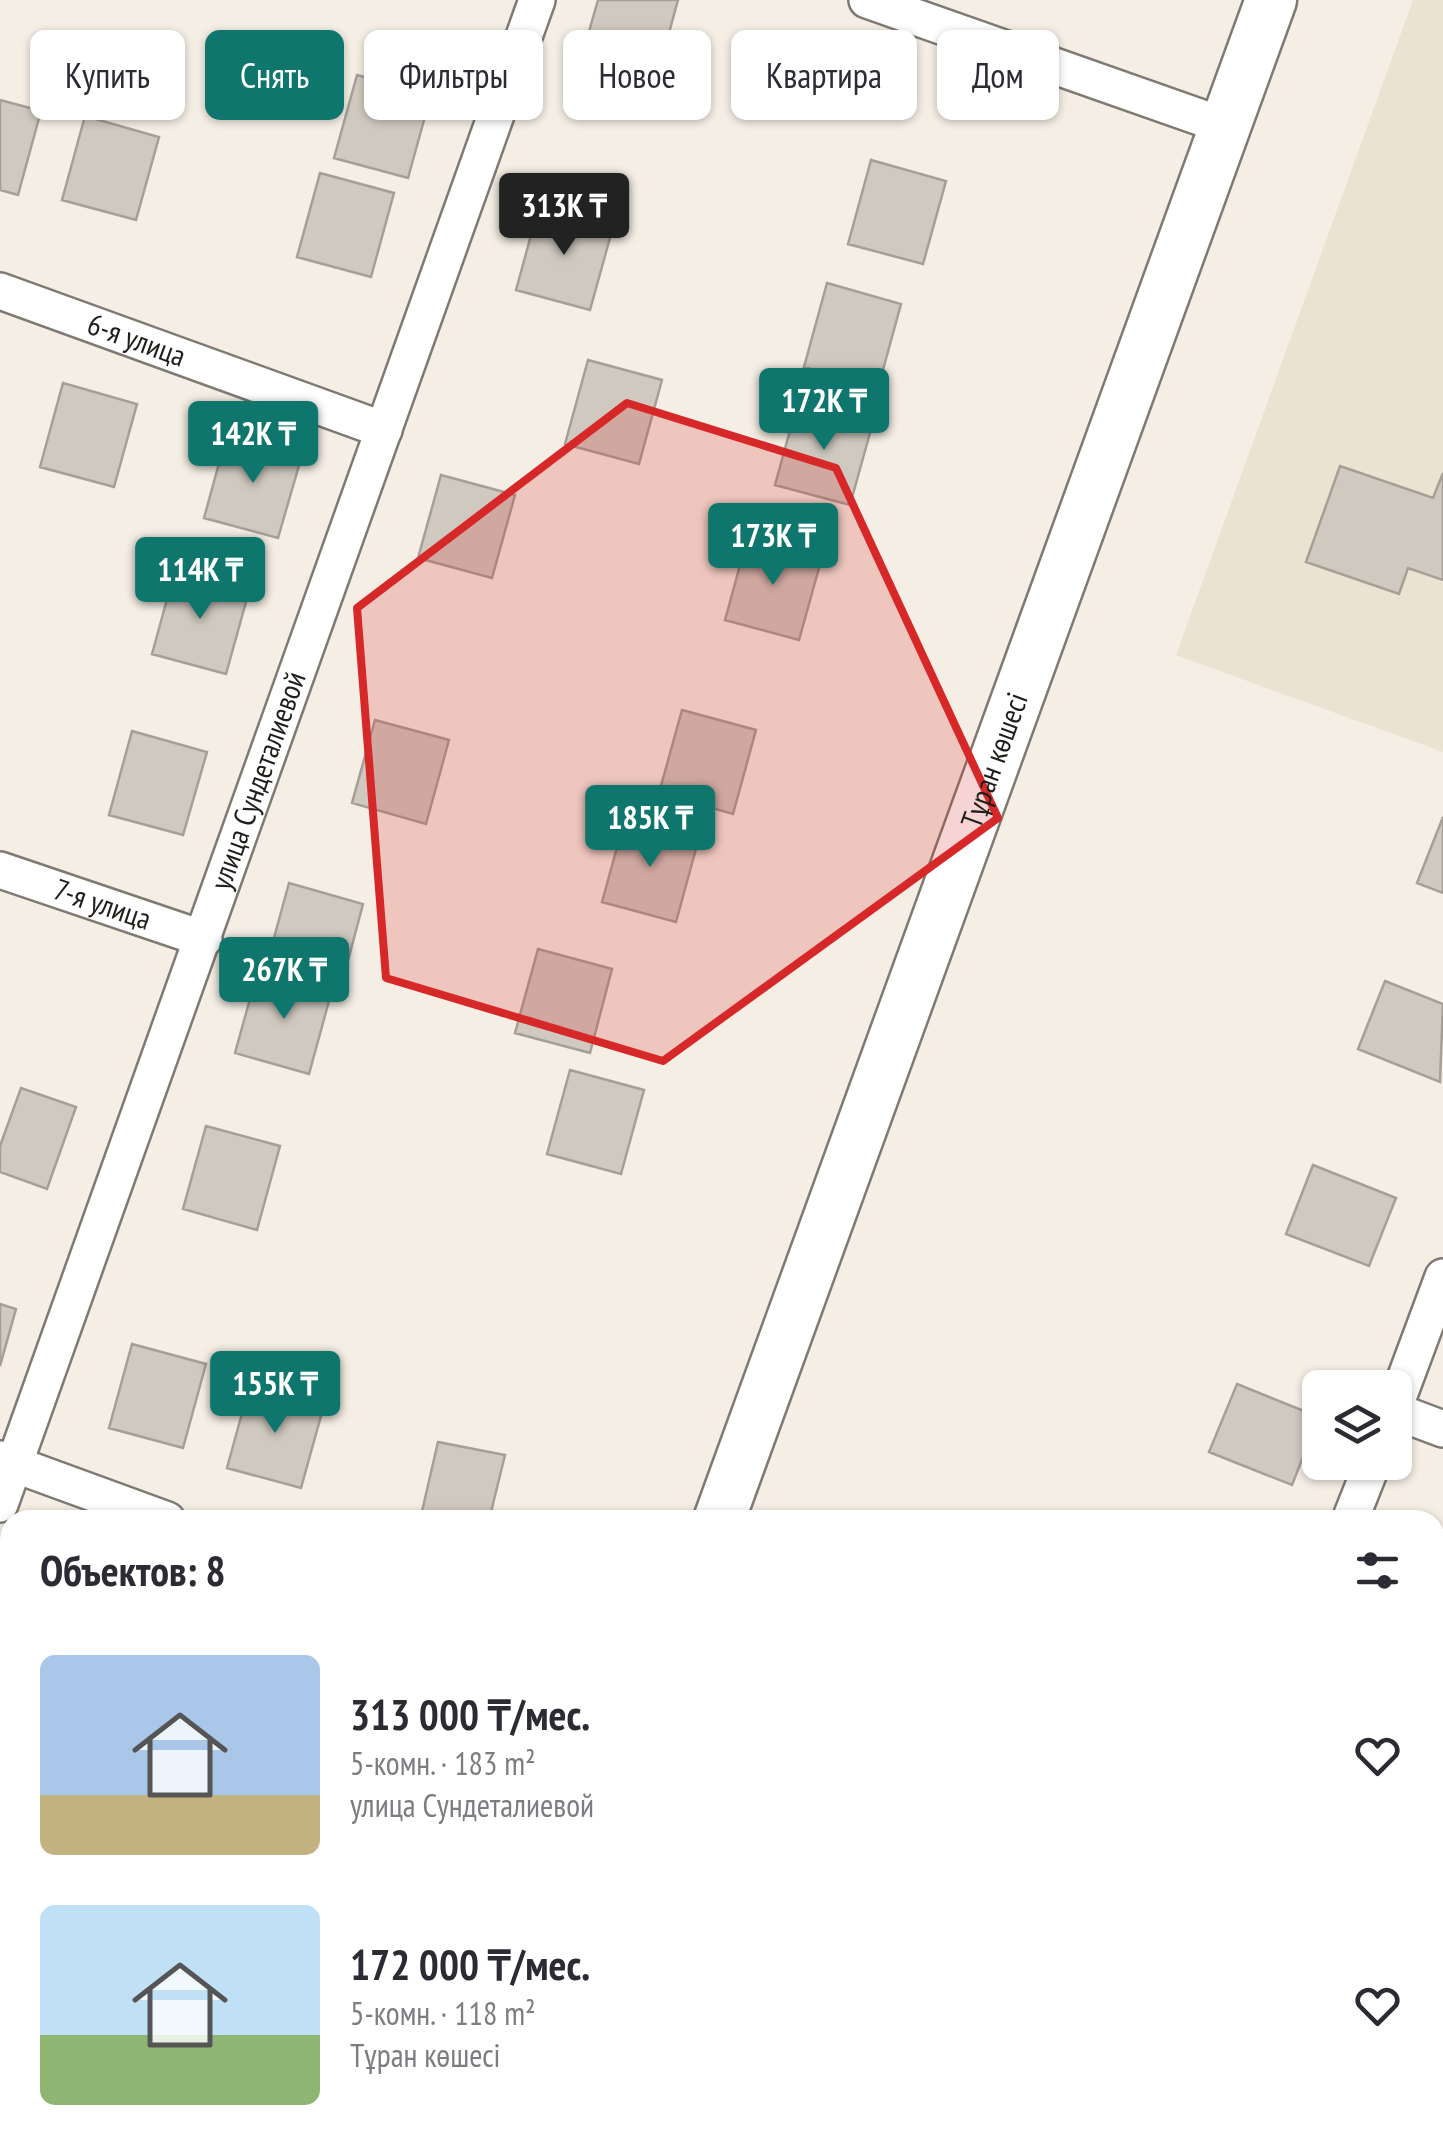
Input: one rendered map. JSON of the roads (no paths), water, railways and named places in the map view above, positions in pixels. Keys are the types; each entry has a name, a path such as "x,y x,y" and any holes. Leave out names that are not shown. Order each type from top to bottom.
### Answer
{"street":[{"name":"улица Сундеталиевой","path":"0,1504 7,1461 204,939 537,0"},
{"path":"867,0 1222,125"},
{"name":"Тұран көшесі","path":"723,1510 1222,125 1271,0"},
{"name":"6-я улица","path":"0,291 384,430"},
{"name":"7-я улица","path":"0,870 204,939"},
{"path":"1409,1370 1443,1277"},
{"path":"1412,1415 1443,1429"},
{"path":"7,1461 141,1510"},
{"path":"1354,1510 1365,1480"}]}
